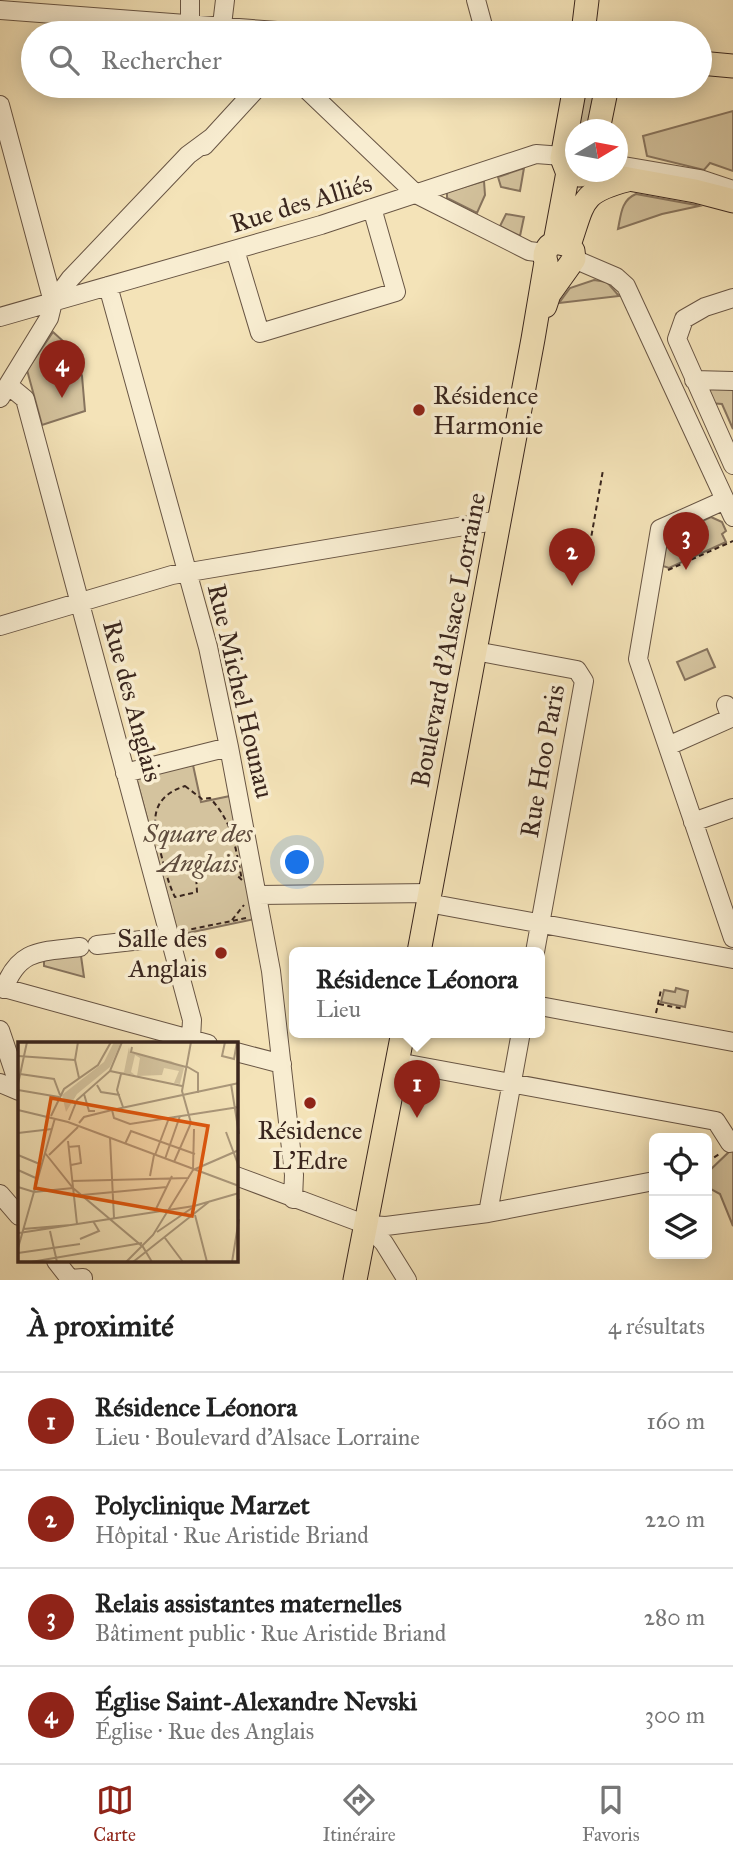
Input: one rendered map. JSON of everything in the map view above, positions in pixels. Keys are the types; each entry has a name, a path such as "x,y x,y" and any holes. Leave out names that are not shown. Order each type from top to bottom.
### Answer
{"main road":[{"path":"712,64 733,66"},
{"name":"Boulevard d'Alsace Lorraine","path":"575,98 576,119"},
{"path":"600,119 605,98"},
{"path":"628,173 733,201"},
{"name":"Boulevard d'Alsace Lorraine","path":"420,947 533,339 560,255 575,182"},
{"path":"560,255 583,207 594,191 609,182"},
{"path":"355,1280 402,1038"}],"street":[{"path":"190,0 190,21"},
{"path":"222,21 225,0"},
{"path":"475,0 481,21"},
{"path":"0,10 80,7 176,21"},
{"path":"712,73 733,74"},
{"path":"4,392 49,318 53,302 70,279 188,155 211,138 248,98"},
{"path":"316,98 416,194 530,251 560,255 616,276 626,286 733,517"},
{"path":"0,105 53,302"},
{"name":"Rue des Alliés","path":"0,317 235,250 536,154 565,163"},
{"path":"628,172 699,179 733,190"},
{"path":"108,286 124,277 319,219 372,208 396,292 260,333 235,250"},
{"name":"Rue Michel Hounau","path":"108,286 208,646 229,747 248,894 261,914 271,971 294,1175 293,1199"},
{"path":"733,298 705,307 684,319 677,340 733,465"},
{"path":"695,380 733,381"},
{"name":"Rue des Anglais","path":"4,392 25,399 169,936 200,1041"},
{"path":"725,500 660,529 638,659 733,938"},
{"path":"0,626 187,573 499,520"},
{"name":"Rue Hoo Paris","path":"475,651 577,670 584,681 536,947"},
{"path":"668,746 731,718 726,705"},
{"path":"125,773 229,747"},
{"path":"693,822 733,808"},
{"path":"248,894 429,898 540,925 733,959"},
{"path":"169,936 38,952 14,966 2,988 200,1041"},
{"path":"545,1007 733,1042"},
{"path":"0,1030 18,1083"},
{"path":"488,1213 520,1038"},
{"path":"238,1052 282,1063"},
{"path":"397,1062 716,1121 730,1143 733,1142"},
{"path":"0,1083 18,1091"},
{"path":"238,1177 367,1225 386,1226 488,1213 649,1182"},
{"path":"0,1194 18,1215"},
{"path":"367,1225 384,1243 407,1280"},
{"path":"57,1262 70,1279 82,1273"}],"path":[{"path":"590,544 603,470"},
{"path":"669,570 733,541"},
{"path":"231,921 242,910 248,894 242,880 231,828 223,812 210,798 202,800 185,786 167,794 157,808 155,825 168,883 175,897 197,892 196,874 204,866 213,863 228,867 242,880"},
{"path":"169,936 261,914"},
{"path":"653,1027 661,990"},
{"path":"658,1003 684,1009"}],"green space":[{"path":"581,98 598,98 594,119 577,119"},
{"path":"733,111 733,171 710,163 704,170 647,156 643,136"},
{"path":"524,168 520,191 501,187 498,177"},
{"path":"484,181 485,195 477,213 447,198 447,192"},
{"path":"636,194 699,206 662,214 618,229 627,200"},
{"path":"506,214 524,217 520,236 500,226"},
{"path":"594,280 607,282 619,296 559,303 570,288"},
{"path":"53,332 74,351 82,376 85,411 42,425 27,370"},
{"path":"733,386 733,429 722,404 709,403 706,388"},
{"path":"711,517 722,522 726,531 722,534 726,542 669,568 663,566 667,537"},
{"path":"707,649 715,667 685,680 677,662"},
{"name":"Square des Anglais","path":"193,765 201,802 230,796 255,919 178,935 136,777"},
{"path":"80,949 84,977 44,966 44,955"},
{"path":"676,988 688,991 685,1007 661,1002 664,990 675,992"},
{"path":"733,1148 733,1226 720,1194 712,1190 712,1168"}],"place":[{"name":"Église Saint-Alexandre Nevski","path":"62,398"},
{"name":"Résidence Harmonie","path":"419,410"},
{"name":"Relais assistantes maternelles","path":"686,570"},
{"name":"Polyclinique Marzet","path":"572,586"},
{"name":"Salle des Anglais","path":"221,953"},
{"name":"Résidence L'Edre","path":"310,1103"},
{"name":"Résidence Léonora","path":"417,1118"}]}
